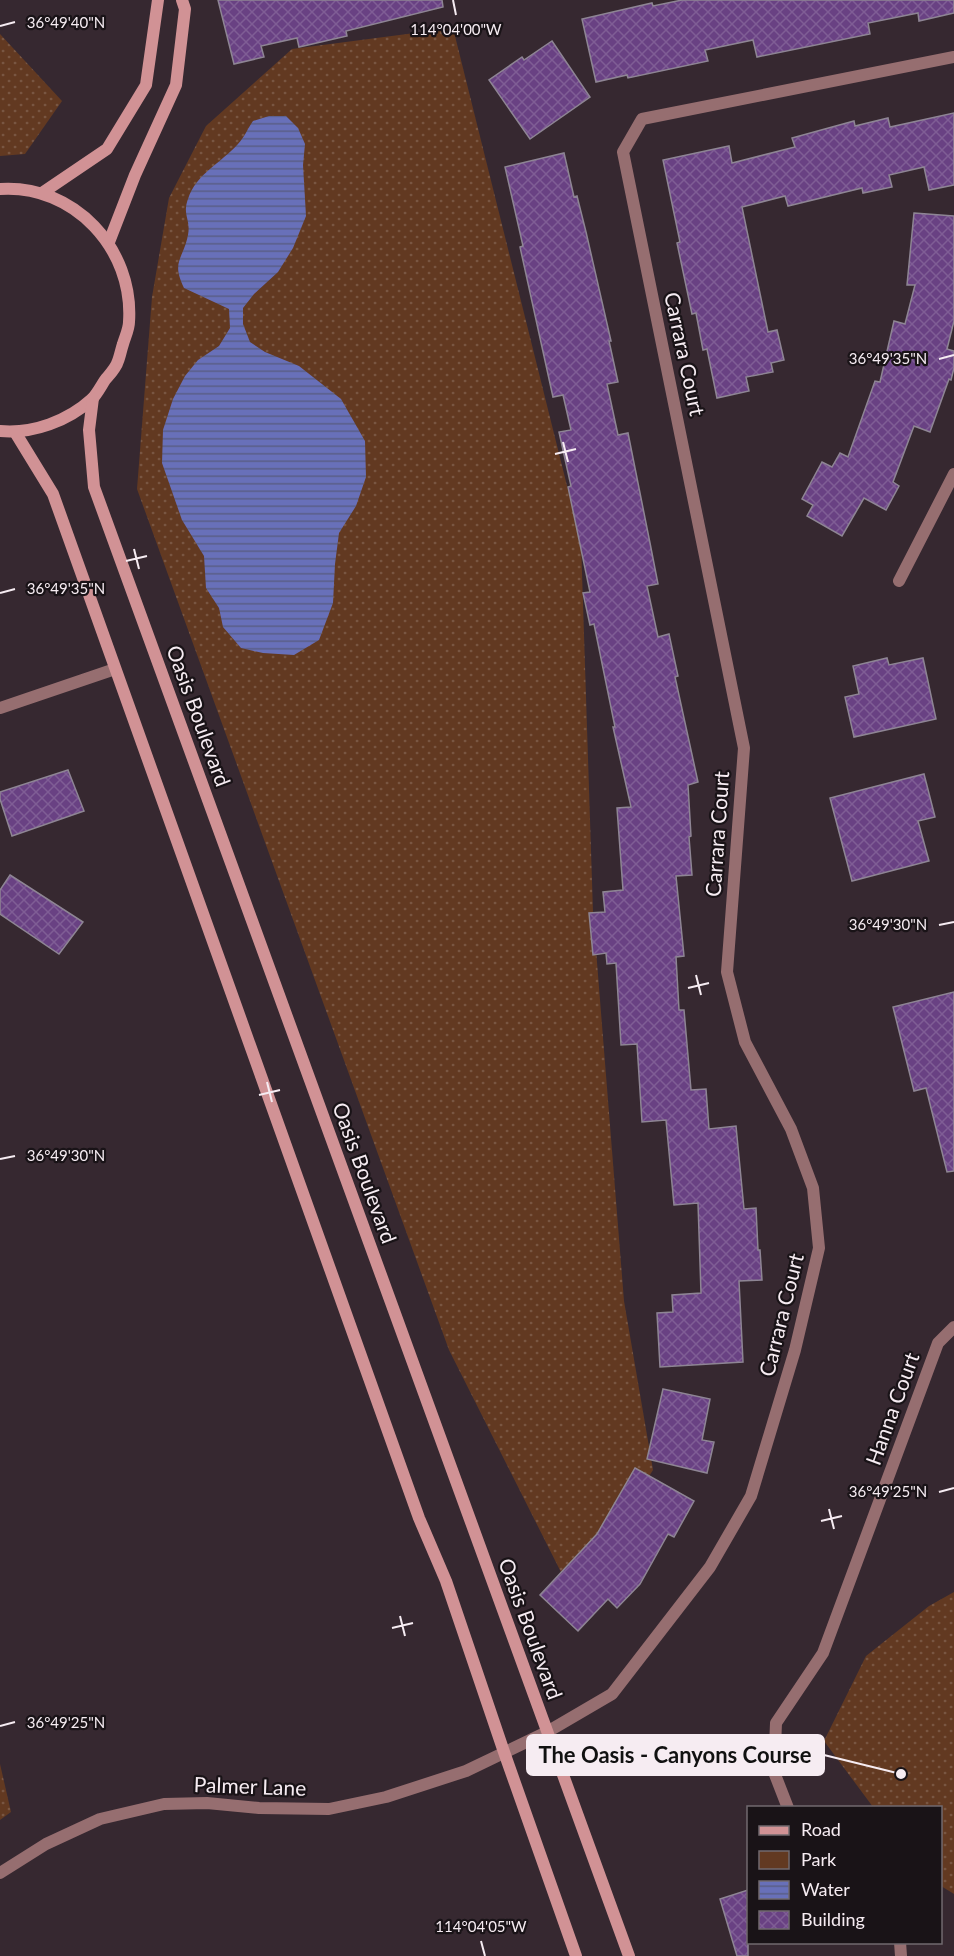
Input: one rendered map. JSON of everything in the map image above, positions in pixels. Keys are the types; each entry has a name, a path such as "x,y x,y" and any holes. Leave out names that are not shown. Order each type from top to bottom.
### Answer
{"main road":[{"path":"42,193 107,149 146,85 158,0"},
{"path":"109,242 135,175 176,85 185,9 182,0"},
{"path":"0,189 13,188 42,193 79,212 109,242 126,280 129,323 118,363 93,398 70,416 43,427 15,432 0,431"},
{"name":"Oasis Boulevard","path":"93,398 90,430 94,487 629,1956"},
{"path":"15,432 53,494 414,1507 446,1581 576,1956"}],"street":[{"name":"Carrara Court","path":"504,1752 547,1732 612,1694 710,1567 751,1496 795,1350 819,1248 813,1188 791,1129 745,1042 727,972 744,748 623,152 642,119 954,57"},
{"path":"899,581 954,474"},
{"path":"0,708 115,669"},
{"name":"Hanna Court","path":"787,1806 774,1772 776,1723 824,1653 938,1343 954,1327"},
{"name":"Palmer Lane","path":"0,1873 46,1844 100,1819 164,1804 207,1803 259,1808 329,1809 386,1797 466,1771 504,1752"}],"green space":[{"path":"453,28 581,542 593,912 624,1301 653,1470 573,1596 449,1350 137,489 152,297 169,198 206,126 292,49"},
{"path":"0,34 62,101 25,154 0,156"},
{"path":"954,1592 954,1894 942,1887 942,1806 872,1806 824,1741 866,1656 929,1606"},
{"path":"0,1764 11,1812 0,1820"}],"water":[{"path":"269,116 286,116 298,128 305,144 303,165 306,216 293,248 278,272 254,294 243,308 243,324 250,342 265,352 299,366 341,399 365,441 366,477 356,506 339,533 333,603 319,640 294,655 263,653 241,648 223,627 219,608 206,588 204,556 182,520 162,463 163,430 173,399 185,376 198,360 219,346 230,328 229,309 184,288 180,279 178,266 189,230 186,209 188,199 197,183 238,144 253,121"}],"building":[{"path":"218,0 442,0 443,7 346,31 347,36 299,47 297,38 261,46 264,57 234,64"},
{"path":"682,0 954,0 954,13 919,21 918,13 868,23 870,34 757,57 753,40 705,50 708,61 628,78 627,75 596,82 582,19 652,3 653,6"},
{"path":"552,41 590,97 530,139 489,80 522,57 524,60"},
{"path":"954,113 954,185 929,190 924,167 889,175 892,187 863,193 862,188 788,206 785,196 742,207 768,332 777,330 784,360 771,363 773,372 746,377 749,391 717,398 707,349 703,350 696,313 692,314 663,160 729,146 732,163 795,147 792,138 854,121 855,126 888,118 890,127"},
{"path":"564,153 574,197 577,196 586,232 611,341 609,341 618,382 607,384 618,435 628,433 658,584 647,586 658,637 669,634 678,676 675,677 698,782 688,785 692,875 676,876 684,956 676,957 679,1010 684,1010 691,1090 706,1089 709,1129 736,1126 744,1209 756,1208 762,1280 739,1281 743,1362 660,1367 657,1313 673,1312 672,1295 701,1293 698,1203 674,1205 666,1120 642,1122 637,1044 621,1045 616,963 607,964 606,953 593,955 589,913 605,912 603,892 623,890 617,808 631,807 594,624 590,625 583,593 590,592 559,432 571,430 563,395 553,397 505,167"},
{"path":"914,213 954,216 954,321 947,349 954,351 954,368 930,432 914,426 893,482 899,486 886,510 864,498 842,536 807,516 813,505 802,499 822,462 832,467 840,453 848,457 875,381 880,382 894,321 905,324 915,285 907,285"},
{"path":"887,658 889,665 923,658 936,719 854,737 845,697 859,694 853,666"},
{"path":"68,770 84,811 12,836 0,799 0,792"},
{"path":"924,774 935,817 918,821 929,861 852,881 830,798"},
{"path":"10,875 83,922 59,954 0,914 0,890"},
{"path":"954,992 954,1171 947,1172 926,1088 914,1091 893,1007"},
{"path":"663,1389 710,1399 702,1440 714,1442 707,1473 647,1459"},
{"path":"635,1468 694,1501 674,1537 668,1534 640,1584 617,1608 608,1599 578,1631 540,1595 597,1534"},
{"path":"747,1890 748,1956 737,1956 720,1899"}],"place":[{"name":"The Oasis - Canyons Course","path":"901,1774"}]}
